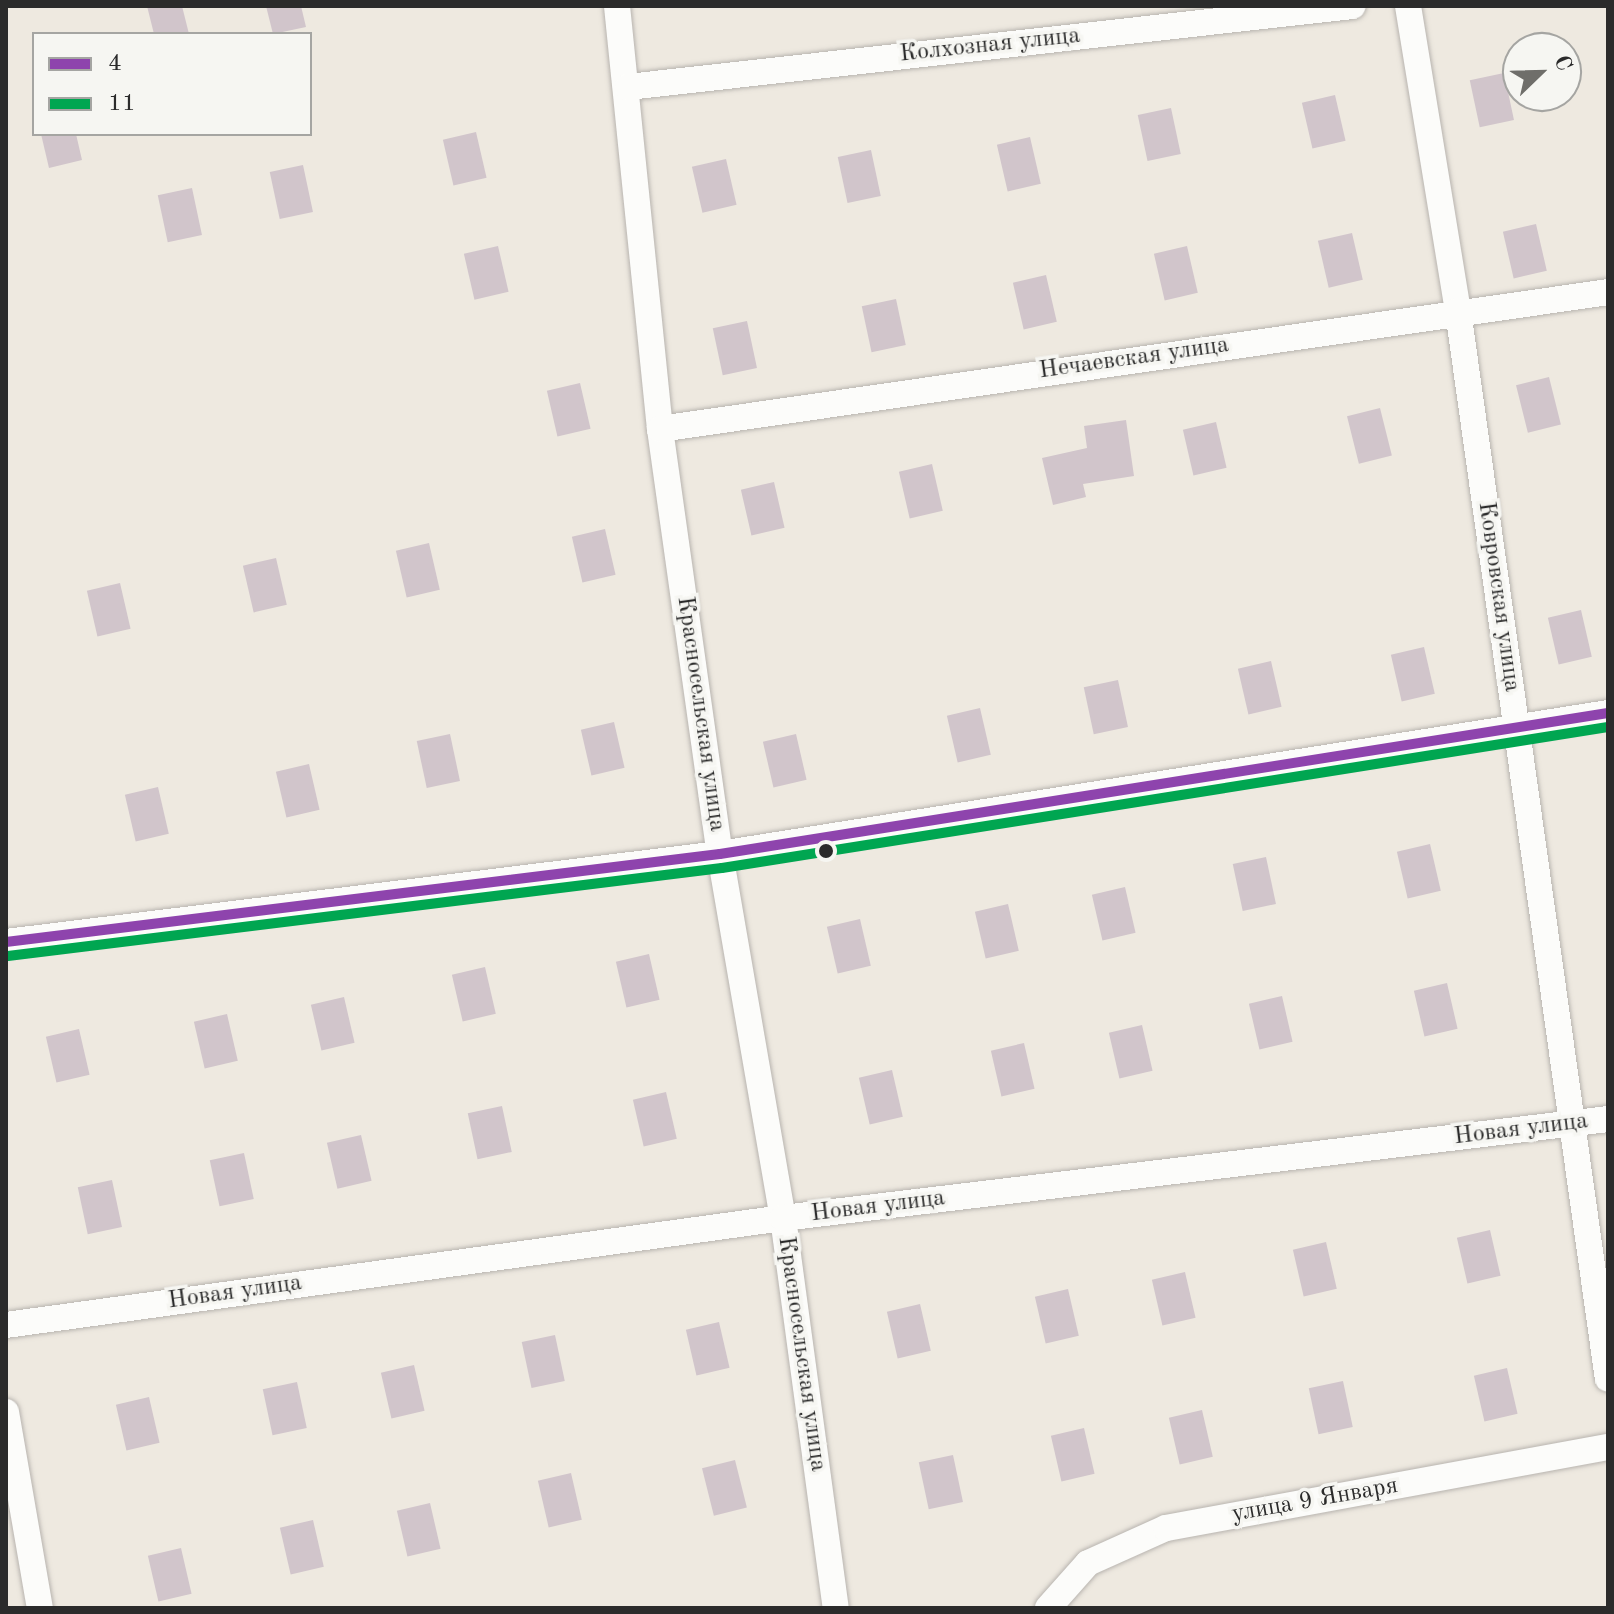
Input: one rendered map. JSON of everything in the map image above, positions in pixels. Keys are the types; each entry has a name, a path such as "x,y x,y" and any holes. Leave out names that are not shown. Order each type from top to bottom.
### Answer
{"street":[{"name":"Красносельская улица","path":"617,6 628,87 660,429 720,854 783,1218 836,1608"},
{"name":"Колхозная улица","path":"628,87 1352,6"},
{"name":"Ковровская улица","path":"1408,6 1458,311 1575,1125 1608,1379"},
{"name":"Нечаевская улица","path":"660,429 1458,311 1608,292"},
{"path":"6,942 720,854 1608,713"},
{"name":"Новая улица","path":"6,1325 783,1218 1608,1119"},
{"path":"6,1412 40,1608"},
{"name":"улица 9 Января","path":"1048,1608 1088,1563 1166,1528 1608,1447"},
{"path":"827,1608 836,1608"}],"building":[{"path":"147,6 182,6 188,32 154,32"},
{"path":"266,6 301,6 306,27 272,32"},
{"path":"1502,73 1502,112 1512,112 1514,120 1480,127 1470,80"},
{"path":"1335,95 1346,141 1312,148 1302,103"},
{"path":"1171,108 1181,154 1148,161 1138,115"},
{"path":"476,132 487,178 453,185 443,140"},
{"path":"41,136 76,136 82,160 49,168"},
{"path":"1030,137 1041,184 1008,191 997,145"},
{"path":"871,150 881,196 848,203 838,157"},
{"path":"726,159 737,205 702,213 692,167"},
{"path":"303,165 313,212 280,219 270,172"},
{"path":"192,188 202,235 168,242 158,195"},
{"path":"1536,224 1547,271 1514,278 1503,232"},
{"path":"1352,233 1363,280 1329,288 1318,241"},
{"path":"498,246 509,292 474,300 464,254"},
{"path":"1187,246 1198,293 1165,300 1154,254"},
{"path":"1046,275 1057,322 1024,329 1013,283"},
{"path":"896,299 906,345 872,352 862,306"},
{"path":"747,321 757,368 723,375 713,328"},
{"path":"1549,377 1561,425 1528,433 1516,385"},
{"path":"580,383 591,429 557,436 547,391"},
{"path":"1380,408 1392,456 1359,464 1347,416"},
{"path":"1126,420 1134,476 1083,484 1086,497 1053,505 1042,458 1087,448 1084,426"},
{"path":"1216,422 1227,468 1193,475 1183,430"},
{"path":"932,464 943,511 910,518 899,472"},
{"path":"774,482 785,528 751,535 741,490"},
{"path":"605,529 616,575 582,582 572,537"},
{"path":"429,543 440,590 407,597 396,551"},
{"path":"276,558 287,605 254,612 243,566"},
{"path":"120,583 131,629 97,636 87,591"},
{"path":"1581,610 1592,657 1559,664 1548,618"},
{"path":"1424,647 1435,694 1402,701 1391,655"},
{"path":"1271,661 1282,707 1248,714 1238,669"},
{"path":"1118,680 1128,727 1094,734 1084,687"},
{"path":"980,708 991,755 958,762 947,716"},
{"path":"614,722 625,768 591,775 581,730"},
{"path":"450,734 460,781 427,788 417,741"},
{"path":"796,734 807,780 773,787 763,742"},
{"path":"309,764 320,810 286,817 276,772"},
{"path":"158,787 169,834 136,841 125,795"},
{"path":"1430,844 1441,891 1408,898 1397,852"},
{"path":"1266,857 1276,904 1243,911 1233,864"},
{"path":"1125,887 1136,933 1102,940 1092,895"},
{"path":"1008,904 1019,951 986,958 975,912"},
{"path":"860,919 871,966 838,973 827,927"},
{"path":"649,954 660,1000 626,1007 616,962"},
{"path":"485,967 496,1014 463,1021 452,975"},
{"path":"1447,983 1458,1029 1424,1036 1414,991"},
{"path":"1282,996 1293,1042 1259,1049 1249,1004"},
{"path":"344,997 355,1043 321,1050 311,1005"},
{"path":"227,1014 238,1061 205,1068 194,1022"},
{"path":"1142,1025 1153,1071 1119,1078 1109,1033"},
{"path":"79,1029 90,1075 56,1082 46,1037"},
{"path":"1024,1043 1035,1089 1001,1096 991,1051"},
{"path":"892,1070 903,1117 870,1124 859,1078"},
{"path":"666,1092 677,1139 644,1146 633,1100"},
{"path":"502,1106 512,1152 478,1159 468,1113"},
{"path":"361,1135 372,1181 337,1189 327,1143"},
{"path":"244,1153 254,1199 220,1206 210,1160"},
{"path":"112,1180 122,1227 88,1234 78,1187"},
{"path":"1490,1230 1501,1276 1467,1283 1457,1238"},
{"path":"1326,1242 1337,1289 1304,1296 1293,1250"},
{"path":"1185,1272 1196,1318 1162,1325 1152,1280"},
{"path":"1068,1289 1079,1336 1046,1343 1035,1297"},
{"path":"920,1304 931,1351 898,1358 887,1312"},
{"path":"719,1322 730,1368 696,1375 686,1330"},
{"path":"555,1335 565,1381 532,1388 522,1342"},
{"path":"414,1365 425,1411 391,1418 381,1373"},
{"path":"1507,1368 1518,1414 1484,1421 1474,1376"},
{"path":"1343,1381 1353,1427 1319,1434 1309,1388"},
{"path":"297,1382 307,1428 273,1435 263,1389"},
{"path":"149,1397 160,1443 126,1450 116,1405"},
{"path":"1202,1410 1213,1457 1180,1464 1169,1418"},
{"path":"1084,1428 1095,1474 1061,1481 1051,1436"},
{"path":"953,1455 963,1502 929,1509 919,1462"},
{"path":"735,1460 747,1508 714,1516 702,1468"},
{"path":"571,1473 582,1520 549,1527 538,1481"},
{"path":"430,1503 441,1549 407,1556 397,1511"},
{"path":"313,1520 324,1567 291,1574 280,1528"},
{"path":"181,1548 192,1594 158,1601 148,1556"}],"transit line":[{"name":"4","path":"6,942 720,854 1608,713"},
{"name":"11","path":"8,956 722,868 1608,727"}]}
